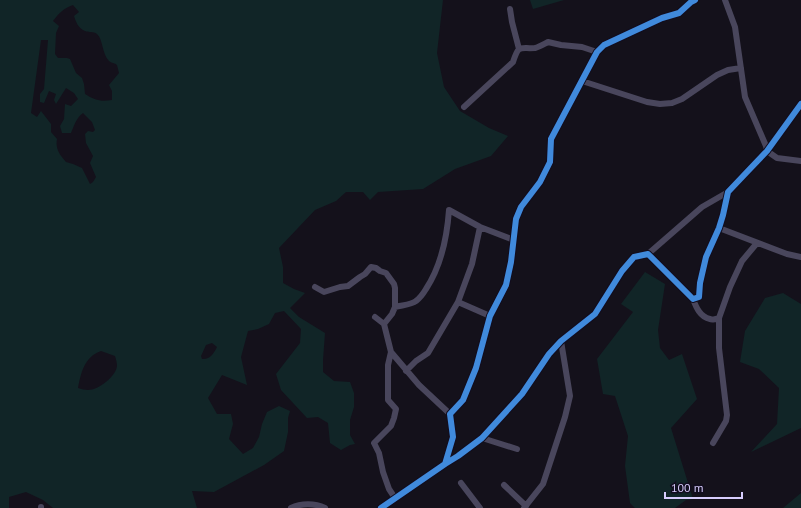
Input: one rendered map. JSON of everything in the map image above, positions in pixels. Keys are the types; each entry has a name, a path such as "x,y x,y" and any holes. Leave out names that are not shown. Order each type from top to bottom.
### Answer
{"street":[{"path":"450,414 463,400 476,368 490,316 506,285 511,262 516,219 521,207 540,182 550,162 551,139 597,52 604,45 662,18 679,13 695,0"},
{"path":"725,0 735,27 746,97 767,151 777,158 801,161"},
{"path":"510,9 519,49"},
{"path":"464,107 513,62 516,52 519,49 530,47 537,48 548,42 582,47 597,52"},
{"path":"582,81 647,102 660,104 672,103 682,99 717,75 728,70 741,68"},
{"path":"381,508 482,438 522,394 549,354 561,341 594,314 622,271 634,257 648,254 702,207 728,192 767,151 801,104"},
{"path":"693,299 699,297 700,283 706,257 719,228 728,192"},
{"path":"395,307 415,302 431,282 444,248 449,210 480,227 514,240"},
{"path":"406,371 416,361 428,353 458,302 472,264 480,227"},
{"path":"719,228 787,254 801,257"},
{"path":"713,443 726,421 727,415 719,348 719,318 742,261 757,243"},
{"path":"648,254 693,299 697,309 702,315 710,320 719,318"},
{"path":"314,287 324,292 348,286 365,274 371,267 386,273 394,284 396,295 395,307 392,314 384,324"},
{"path":"458,302 490,316"},
{"path":"376,317 384,324 391,352 419,385 450,414 453,437 445,464"},
{"path":"504,485 525,507 543,484 567,410 570,396 561,341"},
{"path":"391,352 388,365 388,400 396,409 391,426 374,443 379,453 383,472 389,489 395,498"},
{"path":"482,438 517,449"},
{"path":"461,483 480,508"},
{"path":"291,508 298,504 318,505 325,508"}],"green space":[{"path":"0,0 443,0 437,53 444,87 460,111 489,128 508,136 491,156 455,169 423,189 378,192 370,200 363,192 346,192 336,201 315,210 279,248 283,267 283,283 305,293 290,308 299,317 325,333 323,372 334,381 350,382 354,393 354,407 350,420 350,435 355,444 341,450 330,443 328,423 318,417 307,418 281,390 276,374 300,343 301,329 284,311 275,313 269,324 258,329 248,331 241,357 247,385 222,375 208,398 217,414 231,414 233,424 229,439 243,454 253,448 259,437 267,412 279,406 290,411 284,451 264,465 214,492 192,491 197,508 53,508 43,500 26,492 9,497 9,508 0,508","holes":["73,5 79,12 74,16 79,27 85,31 97,34 107,58 110,62 117,65 119,73 109,85 112,91 112,100 98,100 85,94 82,78 76,73 70,59 58,58 55,54 56,33 59,26 53,21 62,11","41,40 48,40 44,89 40,94 40,102 44,103 49,91 56,94 54,100 56,104 66,88 74,93 78,99 71,106 65,104 64,119 60,126 62,133 71,133 77,120 83,113 92,122 95,130 93,132 88,131 85,134 86,143 93,156 90,163 96,177 93,182 90,184 82,168 66,162 58,152 57,139 51,132 51,124 41,111 37,117 31,113","212,343 217,347 213,354 205,359 202,359 201,356 206,345","101,351 115,356 117,365 116,370 106,382 97,388 88,390 78,388 84,366 95,354"]},
{"path":"530,0 564,0 533,9"},
{"path":"645,272 665,284 658,330 660,348 669,360 682,354 697,399 671,428 693,499 686,500 675,508 635,508 630,503 625,466 628,436 615,396 603,394 597,359 633,312 621,304"},
{"path":"783,293 801,304 801,428 751,452 777,424 779,388 759,369 740,362 745,331 765,298"},
{"path":"801,493 801,508 783,508"}],"cycle path":[{"path":"445,464 453,437 450,414 463,400 476,368 490,316 506,285 511,262 516,219 521,207 540,182 550,162 551,139 597,52 604,45 662,18 679,13 695,0"},
{"path":"381,508 482,438 522,394 549,354 561,341 595,314 622,271 634,257 648,254 693,299 699,297 700,283 706,257 719,228 728,192 767,151 801,104"}]}
